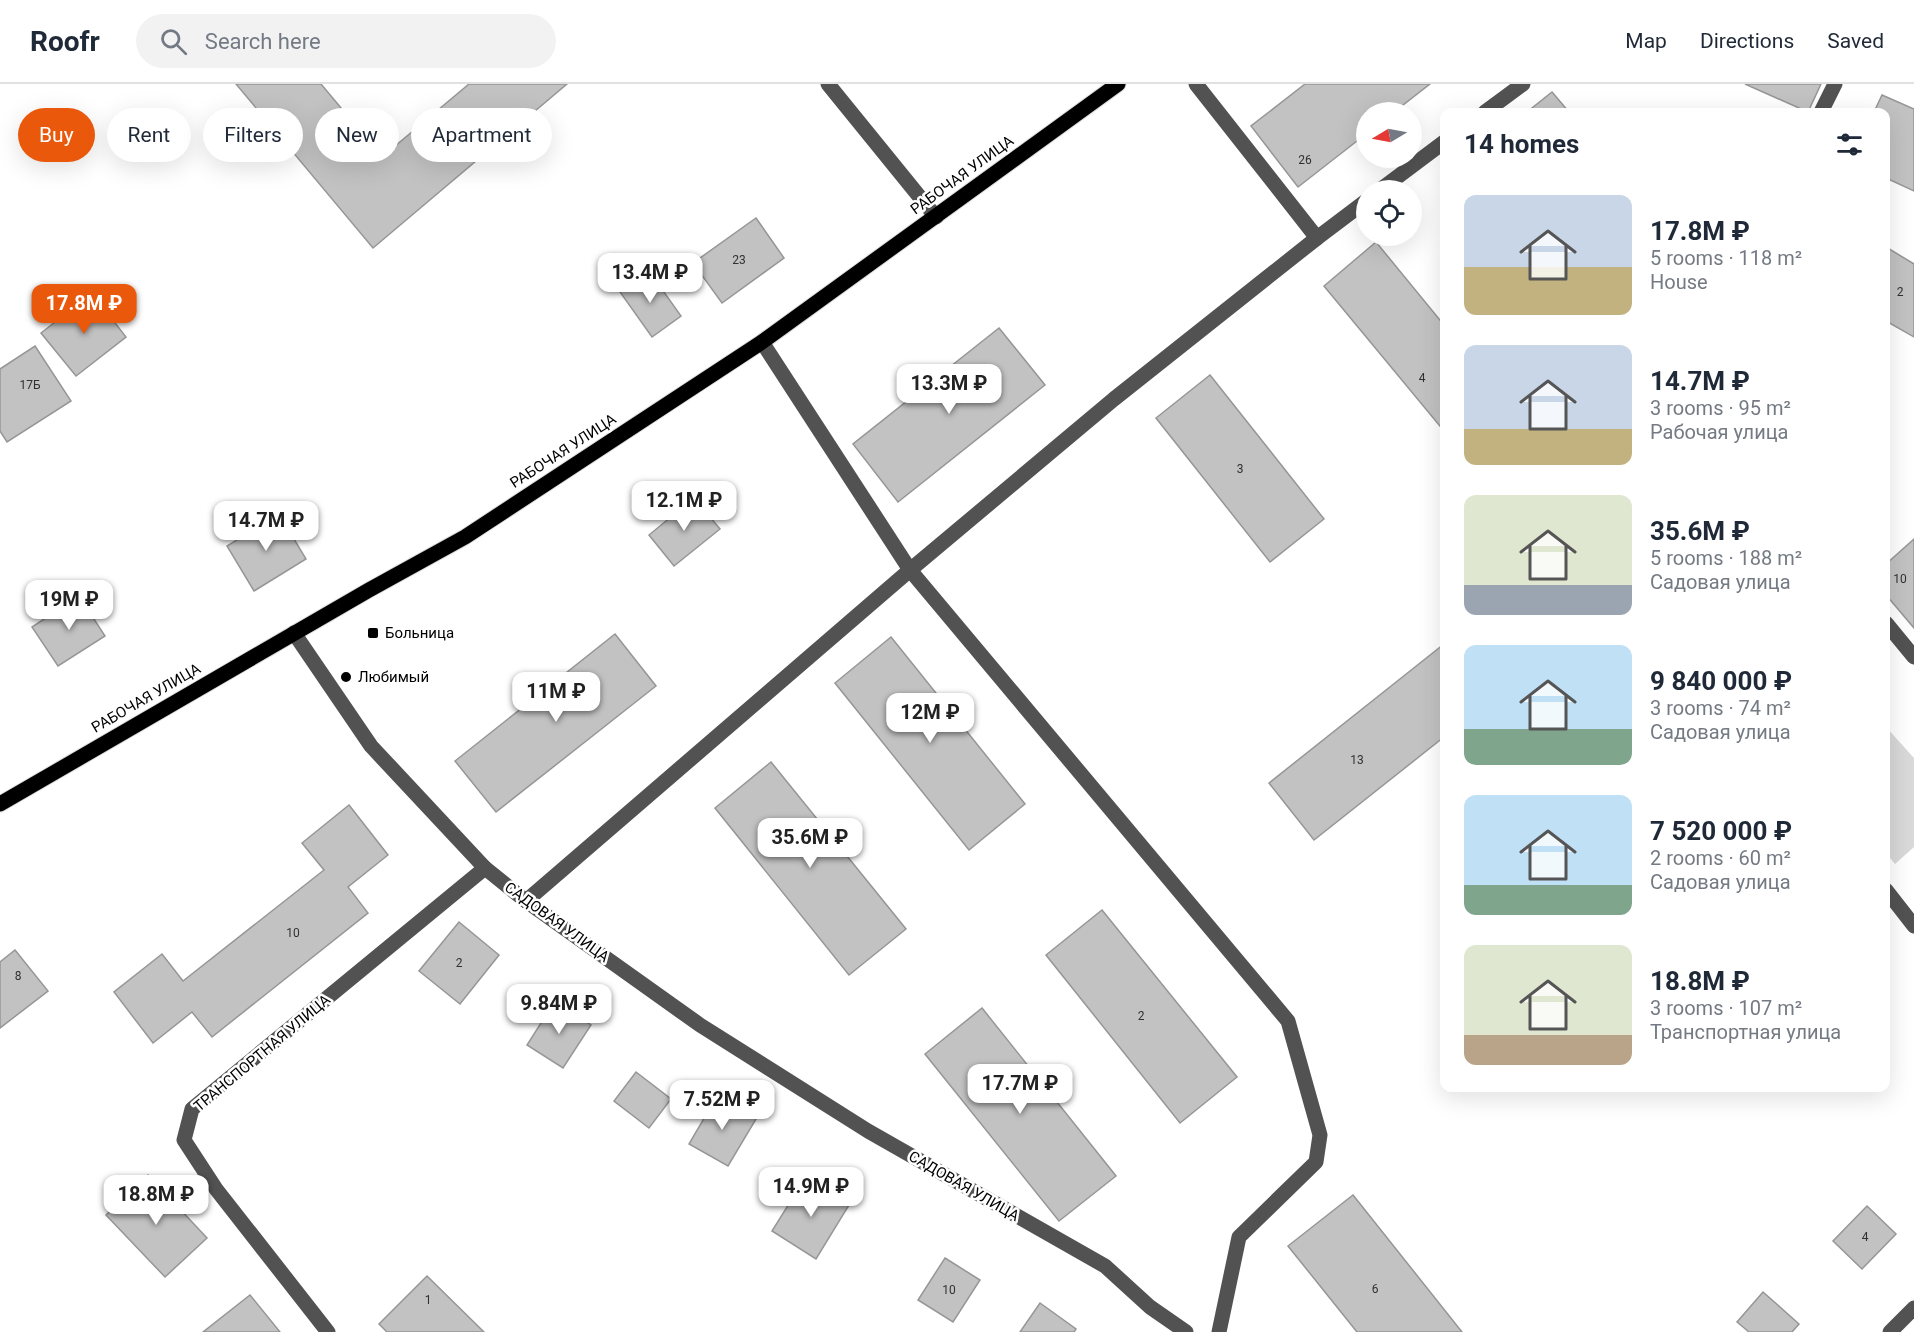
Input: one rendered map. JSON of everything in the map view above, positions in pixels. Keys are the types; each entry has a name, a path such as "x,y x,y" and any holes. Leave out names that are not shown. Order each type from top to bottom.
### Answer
{"main road":[{"name":"РАБОЧАЯ УЛИЦА","path":"0,804 294,633 465,537 762,342 1118,84"}],"street":[{"path":"828,84 936,217"},
{"path":"1196,84 1317,238"},
{"path":"1490,108 1522,84"},
{"path":"1823,108 1835,84"},
{"path":"1393,180 1440,145"},
{"path":"526,901 910,570 1114,399 1356,209"},
{"path":"762,342 910,570 1288,1021 1320,1135 1316,1162 1239,1238 1219,1332"},
{"path":"1890,628 1914,657"},
{"name":"САДОВАЯ УЛИЦА","path":"294,633 371,746 485,868 526,901 710,1031 868,1131 1105,1266 1150,1307 1186,1332"},
{"name":"ТРАНСПОРТНАЯ УЛИЦА","path":"328,1332 216,1189 184,1140 192,1109 485,868"},
{"path":"1890,895 1914,926"},
{"path":"1890,1332 1914,1308"}],"shaded area":[{"path":"1890,731 1914,758 1914,847 1895,864 1890,858"}],"building":[{"path":"236,84 321,84 341,108 315,108 315,162 399,162 399,143 411,133 411,162 475,162 373,248 301,162 303,162 303,108 256,108"},
{"path":"469,84 567,84 539,108 440,108"},
{"path":"1305,84 1430,84 1407,102 1356,102 1356,142 1298,187 1251,126"},
{"path":"1745,84 1821,84 1810,108 1799,108"},
{"path":"1552,92 1566,108 1532,108"},
{"path":"1882,95 1914,109 1914,191 1890,180 1890,108 1876,108"},
{"path":"756,218 784,258 722,303 693,263"},
{"path":"1371,246 1379,246 1440,320 1440,426 1324,286"},
{"path":"1890,249 1914,264 1914,337 1890,323"},
{"path":"649,271 681,316 652,337 620,292"},
{"path":"92,293 126,337 76,376 41,333"},
{"path":"999,328 1045,385 898,502 853,444"},
{"path":"35,346 71,401 7,442 0,431 0,369"},
{"path":"1210,375 1324,519 1270,562 1156,418"},
{"path":"694,498 720,529 674,566 649,535"},
{"path":"279,514 306,559 254,591 227,546"},
{"path":"1914,539 1914,628 1890,600 1890,560"},
{"path":"79,596 105,636 58,666 32,627"},
{"path":"615,634 656,686 496,812 455,761"},
{"path":"891,637 1025,804 969,850 835,683"},
{"path":"1440,647 1440,740 1314,840 1269,783"},
{"path":"771,762 906,929 849,975 715,808"},
{"path":"349,805 388,855 348,887 368,913 212,1037 192,1012 153,1043 114,992 162,954 183,981 324,870 302,843"},
{"path":"1102,910 1237,1077 1180,1123 1046,955"},
{"path":"459,922 499,955 460,1004 419,971"},
{"path":"15,950 48,991 0,1028 0,962"},
{"path":"555,1001 591,1025 563,1068 527,1045"},
{"path":"982,1008 1116,1176 1059,1221 925,1054"},
{"path":"636,1072 671,1099 649,1128 614,1101"},
{"path":"717,1096 756,1119 728,1166 689,1144"},
{"path":"148,1175 207,1238 165,1277 106,1215"},
{"path":"805,1178 849,1205 816,1259 772,1231"},
{"path":"1353,1195 1462,1332 1357,1332 1288,1246"},
{"path":"1867,1206 1896,1234 1862,1269 1833,1241"},
{"path":"945,1258 980,1280 953,1322 918,1300"},
{"path":"427,1276 484,1332 387,1332 379,1324"},
{"path":"1763,1292 1799,1324 1792,1332 1749,1332 1737,1322"},
{"path":"250,1295 280,1332 203,1332"},
{"path":"1040,1303 1076,1329 1074,1332 1020,1332"}],"place":[{"name":"Больница","path":"373,633"},
{"name":"Любимый","path":"346,677"}]}
